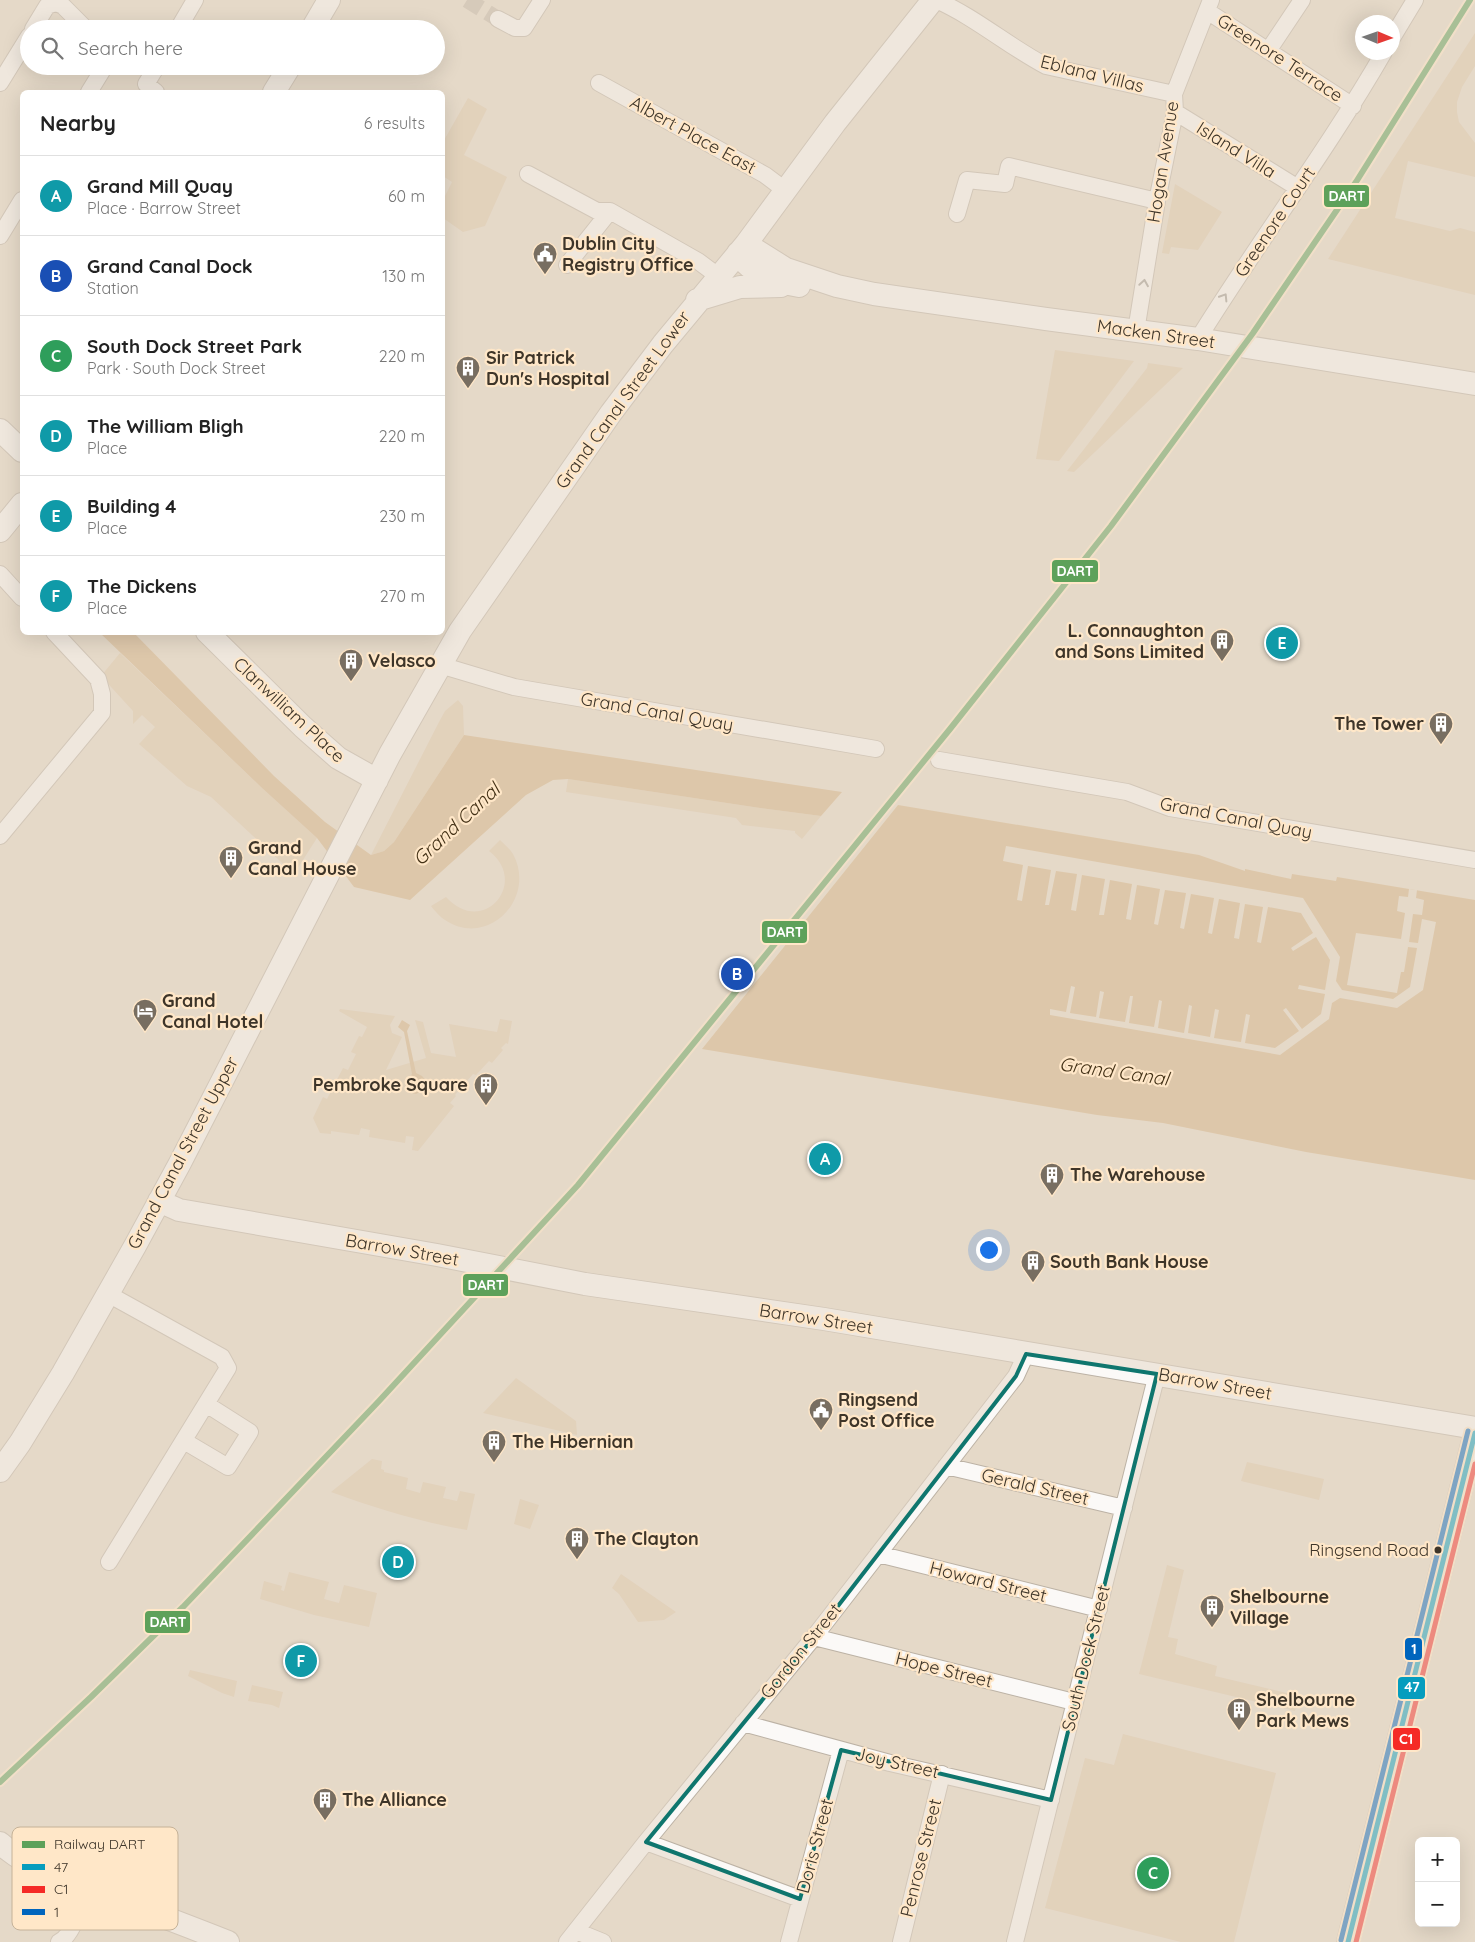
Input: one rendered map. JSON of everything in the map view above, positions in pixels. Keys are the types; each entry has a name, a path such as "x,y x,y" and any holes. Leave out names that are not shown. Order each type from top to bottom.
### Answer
{"street":[{"path":"183,20 195,0"},
{"path":"318,20 330,0"},
{"path":"498,19 515,28 524,28 542,0"},
{"name":"Eblana Villas","path":"934,0 954,8 1018,51 1046,66 1174,94"},
{"name":"Grand Canal Street Lower","path":"353,828 377,780 460,631 568,474 643,370 697,300 742,248 835,123 934,0"},
{"path":"1268,51 1302,0"},
{"path":"1400,25 1415,0"},
{"path":"38,20 47,6 56,3 63,6 77,20"},
{"name":"Hogan Avenue","path":"1136,331 1157,201 1175,112 1174,94 1209,5"},
{"name":"Greenore Terrace","path":"1209,5 1268,51 1353,106"},
{"path":"0,83 20,51"},
{"name":"Greenore Court","path":"1198,339 1232,284 1353,106 1379,60"},
{"path":"90,90 99,75"},
{"path":"152,75 146,84 154,90"},
{"path":"275,90 284,75"},
{"name":"Albert Place East","path":"599,84 765,175 786,190"},
{"name":"Island Villa","path":"1175,112 1298,188"},
{"path":"957,214 967,180 1005,184 1009,166 1157,201"},
{"path":"528,174 597,211 610,212 698,261 718,276"},
{"path":"0,236 20,203"},
{"path":"567,265 610,212"},
{"name":"Macken Street","path":"742,248 786,270 837,286 874,294 1198,339 1474,381"},
{"name":"Macken Street","path":"742,248 743,262 768,278 797,286 837,286"},
{"path":"697,300 740,287 797,286"},
{"path":"0,430 20,449"},
{"path":"0,531 20,507"},
{"path":"0,574 20,596"},
{"path":"0,836 102,713 102,694 98,679 57,635"},
{"name":"Clanwilliam Place","path":"210,635 303,727 338,758 377,780"},
{"name":"Grand Canal Quay","path":"440,665 514,687 876,749"},
{"name":"Grand Canal Quay","path":"939,760 1127,792 1170,808 1189,812 1475,860"},
{"name":"Grand Canal Street Upper","path":"0,1471 20,1443 63,1373 180,1163 353,828"},
{"name":"Barrow Street","path":"159,1201 178,1210 585,1284 824,1319 1475,1428"},
{"path":"108,1294 222,1357 228,1368 109,1562"},
{"name":"Gordon Street","path":"572,1937 646,1842 814,1637 1016,1376 1026,1354"},
{"name":"South Dock Street","path":"1015,1942 1157,1374"},
{"path":"184,1441 228,1467 250,1432 206,1404"},
{"path":"1348,1942 1475,1433"},
{"name":"Gerald Street","path":"946,1466 1124,1508"},
{"name":"Howard Street","path":"878,1554 1099,1609"},
{"name":"Hope Street","path":"814,1637 1074,1702"},
{"name":"Joy Street","path":"744,1723 841,1750 1051,1800"},
{"name":"Doris Street","path":"789,1942 841,1750"},
{"name":"Penrose Street","path":"901,1942 942,1774"},
{"path":"646,1842 800,1899"},
{"path":"0,1843 12,1852"},
{"path":"178,1923 228,1942"},
{"path":"59,1942 64,1940 71,1930"},
{"path":"572,1937 603,1942"}],"highlighted area":[{"path":"1026,1354 1157,1374 1051,1800 841,1750 800,1899 646,1842 814,1637 1016,1376"}],"shaded area":[{"path":"1475,33 1475,66 1462,87 1457,102 1457,112 1459,122 1475,143 1475,177 1408,161 1395,218 1450,231 1460,228 1475,232 1475,295 1328,259"},
{"path":"468,98 487,109 464,155 507,177 485,226 463,232 445,219 445,196 452,182 445,177 445,138"},
{"path":"1175,184 1222,212 1198,250 1171,247 1169,254 1162,253"},
{"path":"1055,350 1134,361 1059,461 1036,459"},
{"path":"1148,363 1183,368 1074,472 1067,471 1147,368"},
{"path":"120,653 317,838 294,874 211,797 187,786 139,744 155,727 142,715 133,724 133,711 101,676"},
{"path":"458,700 463,706 464,735 394,842 384,851 371,855 445,711"},
{"path":"568,779 821,816 802,839 795,831 742,825 736,818 566,792"},
{"path":"500,840 513,854 519,871 519,887 513,902 504,914 492,923 477,928 461,927 443,919 431,906 446,897 460,908 474,911 487,909 497,901 503,890 505,877 500,864 489,851"},
{"path":"340,1009 395,1016 390,1025 392,1033 402,1037 386,1070 426,1058 415,1020 423,1022 431,1053 456,1057 449,1024 497,1032 500,1019 512,1021 508,1044 506,1043 501,1048 503,1050 492,1063 489,1061 476,1075 473,1074 455,1095 450,1103 454,1106 418,1151 412,1150 414,1137 406,1136 405,1143 369,1137 370,1130 361,1128 359,1135 331,1131 331,1134 320,1133 313,1118 323,1097 327,1099 343,1068 348,1070 356,1054 351,1052 359,1036 362,1037 367,1027 339,1011"},
{"path":"516,1378 576,1421 577,1435 483,1413"},
{"path":"372,1459 382,1461 381,1469 384,1472 408,1478 406,1489 420,1493 423,1482 446,1487 443,1498 457,1501 460,1491 475,1494 467,1530 398,1514 331,1492"},
{"path":"1247,1462 1324,1479 1319,1500 1241,1481"},
{"path":"520,1499 539,1505 530,1529 514,1524"},
{"path":"1167,1565 1184,1570 1168,1637 1178,1639 1175,1654 1217,1666 1215,1676 1299,1696 1295,1711 1139,1674"},
{"path":"289,1572 329,1582 324,1599 339,1603 344,1585 377,1593 369,1627 314,1615 260,1599 264,1581 282,1586 281,1590 284,1591"},
{"path":"621,1574 676,1612 664,1620 638,1622 619,1594 612,1588"},
{"path":"190,1670 237,1681 234,1697 188,1676"},
{"path":"252,1685 283,1692 279,1708 248,1701"},
{"path":"1123,1734 1276,1773 1234,1942 1181,1942 1045,1908 1085,1758 1114,1765"}],"water":[{"name":"Grand Canal","path":"102,635 136,635 274,776 325,822 371,855 384,851 394,842 464,735 842,792 821,816 568,779 553,780 526,795 410,900 354,887 317,838"},
{"name":"Grand Canal","path":"898,805 1199,855 1245,871 1245,869 1291,879 1292,874 1336,881 1337,877 1475,900 1475,1180 1306,1152 1163,1123 1097,1115 702,1049"},
{"path":"402,1020 410,1025 407,1031 416,1073 426,1081 425,1089 416,1094 409,1091 406,1086 406,1081 412,1074 404,1032 398,1027"}],"pier":[{"path":"1006,846 1303,898 1340,957 1336,981 1342,990 1393,999 1410,987 1417,948 1408,947 1404,972 1401,972 1397,993 1347,985 1356,933 1401,939 1405,913 1397,911 1399,896 1408,897 1409,889 1417,890 1416,898 1424,900 1422,915 1413,914 1409,942 1418,943 1422,919 1436,922 1423,990 1397,1008 1340,998 1332,1003 1329,1019 1280,1055 1050,1015 1050,1009 1066,1012 1071,986 1075,987 1070,1013 1096,1017 1100,991 1104,992 1099,1018 1125,1022 1130,996 1133,996 1129,1023 1154,1027 1159,1000 1162,1001 1158,1028 1184,1033 1189,1005 1192,1006 1188,1033 1210,1037 1215,1009 1219,1010 1214,1038 1241,1042 1246,1014 1250,1015 1245,1043 1275,1048 1299,1031 1283,1010 1286,1008 1302,1029 1321,1014 1325,994 1298,989 1299,985 1325,990 1330,960 1316,937 1293,951 1291,948 1313,933 1301,913 1268,907 1261,943 1257,942 1263,907 1245,904 1239,939 1234,938 1240,903 1219,899 1212,934 1208,933 1214,898 1191,894 1184,929 1180,928 1186,893 1165,890 1158,925 1154,924 1160,889 1137,885 1131,920 1126,919 1132,884 1110,880 1104,915 1099,915 1105,879 1082,875 1076,911 1071,910 1077,874 1056,871 1049,905 1045,905 1051,870 1028,866 1022,901 1017,900 1023,865 1003,861"}],"tunnel":[{"path":"467,0 498,19"}],"rail line":[{"name":"DART","path":"0,1782 183,1607 379,1401 578,1185 950,729 1111,526 1253,333 1356,182 1470,0"}],"transit line":[{"name":"1","path":"1341,1940 1468,1431"},
{"name":"47","path":"1348,1942 1475,1433"},
{"name":"C1","path":"1356,1942 1475,1464"}],"place":[{"name":"Dublin City Registry Office","path":"545,275"},
{"name":"Sir Patrick Dun's Hospital","path":"468,389"},
{"name":"Building 4","path":"1282,643"},
{"name":"L. Connaughton and Sons Limited","path":"1222,662"},
{"name":"Velasco","path":"351,682"},
{"name":"The Tower","path":"1441,745"},
{"name":"Grand Canal House","path":"231,879"},
{"name":"Grand Canal Dock","path":"737,974"},
{"name":"Grand Canal Hotel","path":"145,1032"},
{"name":"Pembroke Square","path":"486,1106"},
{"name":"Grand Mill Quay","path":"825,1159"},
{"name":"The Warehouse","path":"1052,1196"},
{"name":"South Bank House","path":"1033,1283"},
{"name":"Ringsend Post Office","path":"821,1431"},
{"name":"The Hibernian","path":"494,1463"},
{"name":"Ringsend Road","path":"1438,1550"},
{"name":"The Clayton","path":"577,1560"},
{"name":"The William Bligh","path":"398,1562"},
{"name":"Shelbourne Village","path":"1212,1628"},
{"name":"The Dickens","path":"301,1661"},
{"name":"Shelbourne Park Mews","path":"1239,1731"},
{"name":"The Alliance","path":"325,1821"},
{"name":"South Dock Street Park","path":"1153,1873"}]}
